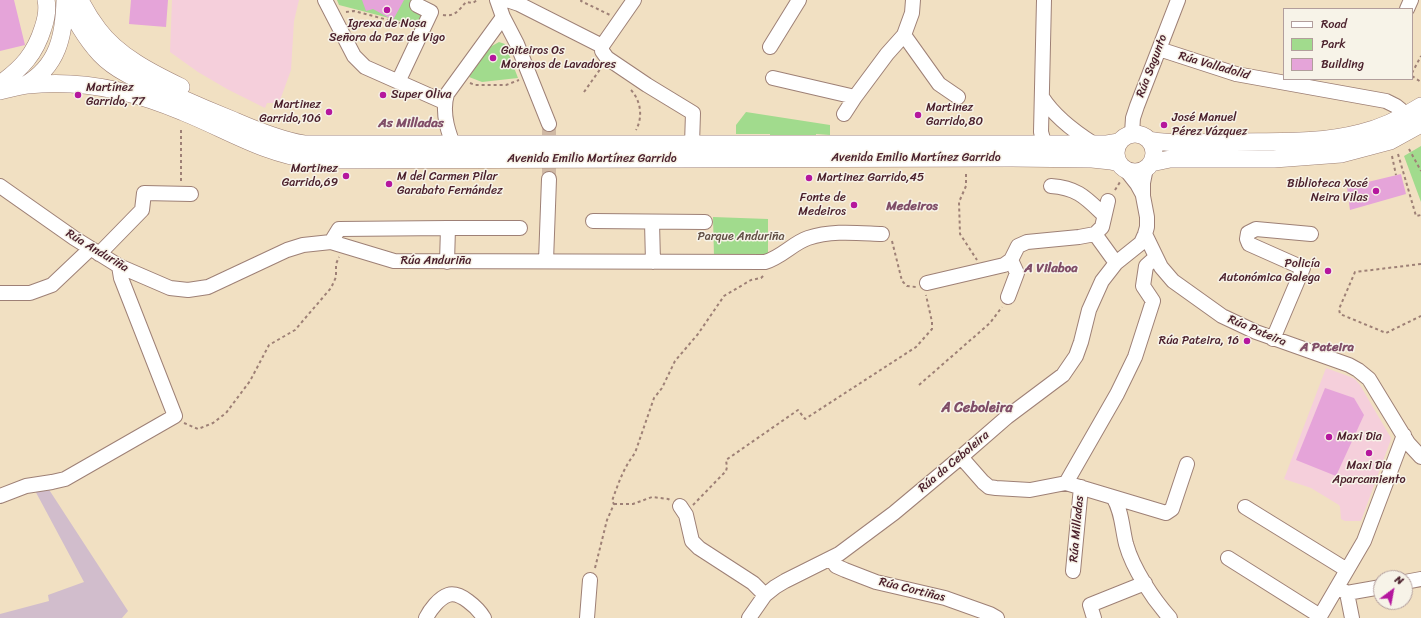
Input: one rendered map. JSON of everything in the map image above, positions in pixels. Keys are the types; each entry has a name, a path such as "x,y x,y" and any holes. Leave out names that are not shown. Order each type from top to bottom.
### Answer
{"main road":[{"path":"0,84 24,63 38,44 46,20 46,0"},
{"path":"0,91 25,85 35,79 45,70 53,59 62,33 65,0"},
{"path":"65,0 88,40 112,65 125,73 193,104 266,134 292,142 319,145"},
{"path":"80,0 98,30 127,56 183,88 268,129 291,138 319,145"},
{"name":"Avenida Emilio Martínez Garrido","path":"25,85 79,85 118,90 140,95 183,112 266,149 294,157 326,160 457,152 692,144 1040,140 1108,144 1125,137"},
{"path":"1416,115 1395,139 1341,154 1274,159 1170,159 1149,166 1138,172 1122,166 1115,152 1125,137 1138,134 1149,140 1164,142 1299,141 1360,133 1416,115"},
{"path":"1149,140 1154,151 1154,157 1149,166"},
{"name":"Avenida Emilio Martínez Garrido","path":"319,145 457,152 1063,158 1097,159 1122,166"}],"street":[{"path":"325,0 358,62 365,67 444,102"},
{"path":"497,0 503,17 517,44 549,124"},
{"path":"507,0 519,4 602,46"},
{"path":"634,0 602,46 602,51 607,58 693,113 692,144"},
{"path":"770,47 799,0"},
{"path":"844,114 887,54 904,35 912,13 913,0"},
{"path":"1044,0 1040,140 1063,158"},
{"name":"Rúa Sagunto","path":"1125,137 1178,0"},
{"path":"398,82 431,12 417,5"},
{"path":"457,152 445,117 444,102 447,94 459,76 503,17"},
{"path":"904,35 939,84 958,97"},
{"name":"Rúa Valladolid","path":"1159,49 1236,74 1386,101 1416,115"},
{"path":"773,78 855,97"},
{"path":"0,99 46,89 79,85"},
{"path":"1042,97 1054,112 1080,135 1094,144"},
{"name":"Rúa Pateira","path":"1122,166 1137,184 1143,196"},
{"name":"Rúa Pateira","path":"1149,166 1143,183 1143,196 1147,217 1145,234 1161,267 1173,280 1222,316 1240,326 1349,365 1358,370 1369,379 1408,443 1421,457"},
{"path":"546,261 549,179"},
{"name":"Rúa Anduriña","path":"0,186 74,238 119,266 170,288 188,290 208,287 287,250 303,245 331,242 394,262 765,262 775,259 807,238 836,232 887,236"},
{"path":"1051,186 1062,187 1081,194 1104,215"},
{"path":"0,293 30,293 52,285 95,251 142,210 144,193 186,194"},
{"path":"925,284 1004,264 1011,260 1018,246 1027,242 1095,234 1102,227 1108,201"},
{"path":"593,221 705,222"},
{"path":"652,222 653,262"},
{"path":"447,262 448,228"},
{"path":"331,242 339,229 520,228"},
{"path":"1273,339 1303,268 1249,244 1247,239 1248,233 1256,230 1311,234"},
{"path":"1095,234 1116,263"},
{"name":"Rúa da Ceboleira","path":"749,618 765,595 785,581 831,558 894,513 1007,417 1063,375 1076,356 1089,310 1102,281 1126,253 1140,243 1145,234"},
{"path":"1066,483 1135,357 1153,301 1143,286 1146,266 1156,257"},
{"path":"1008,297 1017,273 1011,260"},
{"path":"0,496 26,486 52,482 65,478 175,416 121,278 119,266"},
{"path":"1228,558 1319,617 1342,590 1347,570 1364,541 1404,435"},
{"name":"Rúa Milladas","path":"961,457 989,487 1030,490 1066,483 1166,513 1172,509 1187,464"},
{"name":"Rúa Milladas","path":"1073,571 1081,488"},
{"path":"1113,497 1118,505 1126,545 1140,576 1170,618"},
{"path":"1245,507 1347,570"},
{"path":"683,511 692,541 699,548 753,583 765,595"},
{"name":"Rúa Cortiñas","path":"831,558 836,566 851,573 876,582 945,598 990,614 996,618"},
{"path":"587,618 590,580"},
{"path":"1094,618 1090,605 1145,583"},
{"path":"1342,590 1373,588"},
{"path":"1342,590 1352,618"},
{"path":"426,618 438,601 448,595 461,596 472,604 484,618"}],"path":[{"path":"431,12 448,16 455,14 466,2 473,2 477,0"},
{"path":"582,0 581,1 616,18"},
{"path":"340,12 354,11 423,28"},
{"path":"1413,71 1421,56"},
{"path":"584,92 604,63"},
{"path":"459,76 464,81 475,85 506,85 530,76"},
{"path":"630,89 638,98 639,104 639,124 636,130"},
{"path":"181,127 186,194"},
{"path":"1409,149 1421,171"},
{"path":"1398,154 1416,216 1421,215"},
{"path":"1392,156 1396,175"},
{"path":"966,174 966,186 959,202 960,234 984,269"},
{"path":"614,504 632,504 652,497 668,499 683,511 688,510 726,471 726,460 798,410 805,419 916,347 932,329 925,284 916,287 907,286 902,281 887,236"},
{"path":"175,416 187,425 198,429 213,423 226,413 250,381 269,345 295,330 331,288 336,277 336,264 344,247"},
{"path":"1421,264 1355,272 1339,309 1340,314 1386,333 1421,316"},
{"path":"590,580 595,567 607,520 614,504 612,501 619,482 629,461 635,453 654,398 662,388 675,361 698,334 724,296 750,280 761,278 765,273"},
{"path":"919,385 990,323 1008,297"}],"shaded area":[{"path":"172,0 299,0 294,21 291,70 279,103 267,103 265,108 227,89 198,72 170,52"},
{"path":"1326,368 1355,379 1391,438 1361,521 1345,521 1341,519 1339,505 1311,488 1284,479"},
{"path":"32,485 46,485 128,611 122,618 0,618 0,614 49,601 48,595 84,582"}],"green space":[{"path":"337,0 416,0 413,8 422,16 416,25 339,5"},
{"path":"499,42 505,44 518,78 482,82 469,77 490,47"},
{"path":"746,112 830,125 830,135 816,134 816,137 770,137 770,134 736,134 736,125"},
{"path":"1421,146 1421,202 1404,156"},
{"name":"Parque Anduriña","path":"713,217 768,219 768,255 714,256"}],"building":[{"path":"0,0 14,0 25,45 0,51"},
{"path":"131,0 168,0 166,27 129,24"},
{"name":"Igrexa de Nosa Señora da Paz de Vigo","path":"362,0 404,0 393,20 373,9 366,11"},
{"name":"Biblioteca Xosé Neira Vilas","path":"1401,174 1406,194 1350,210 1347,187"},
{"name":"Maxi Dia","path":"1325,388 1354,398 1364,415 1336,476 1296,460"}],"tunnel":[{"path":"549,124 549,179"}],"place":[{"name":"Igrexa de Nosa Señora da Paz de Vigo","path":"387,10"},
{"name":"Gaiteiros Os Morenos de Lavadores","path":"493,58"},
{"name":"Martínez Garrido, 77","path":"78,95"},
{"name":"Super Oliva","path":"383,95"},
{"name":"Martinez Garrido,106","path":"329,112"},
{"name":"Martinez Garrido,80","path":"918,115"},
{"name":"José Manuel Pérez Vázquez","path":"1164,125"},
{"name":"Martinez Garrido,69","path":"346,176"},
{"name":"Martinez Garrido,45","path":"809,178"},
{"name":"M del Carmen Pilar Garabato Fernández","path":"389,184"},
{"name":"Biblioteca Xosé Neira Vilas","path":"1376,191"},
{"name":"Fonte de Medeiros","path":"854,205"},
{"name":"Policía Autonómica Galega","path":"1328,271"},
{"name":"Rúa Pateira, 16","path":"1247,341"},
{"name":"Maxi Dia","path":"1329,437"},
{"name":"Maxi Dia Aparcamiento","path":"1369,453"}],"district":[{"name":"As Milladas","path":"411,124"},
{"name":"Medeiros","path":"912,207"},
{"name":"A Vilaboa","path":"1051,269"},
{"name":"A Pateira","path":"1327,348"},
{"name":"A Ceboleira","path":"977,408"}]}
